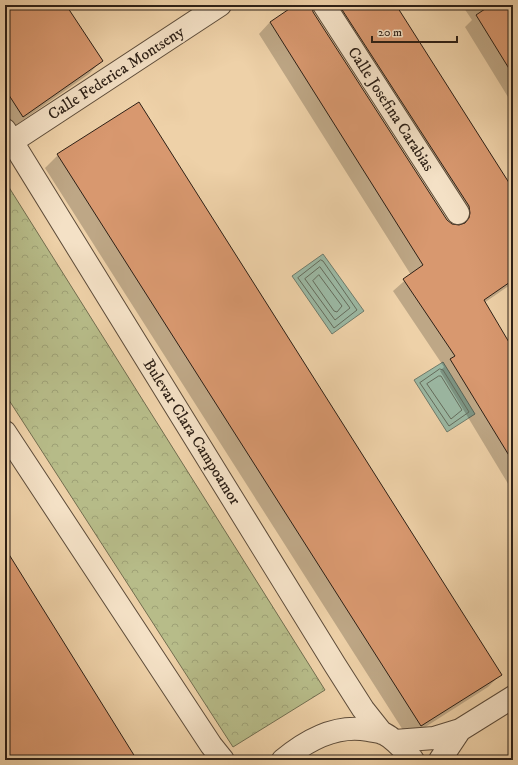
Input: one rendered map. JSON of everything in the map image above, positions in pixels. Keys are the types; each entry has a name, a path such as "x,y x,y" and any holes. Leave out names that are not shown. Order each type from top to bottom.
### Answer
{"street":[{"name":"Calle Federica Montseny","path":"9,135 220,5"},
{"name":"Calle Josefina Carabias","path":"324,5 458,213"},
{"name":"Bulevar Clara Campoamor","path":"9,135 335,666 363,709 388,737 413,760"},
{"path":"5,432 211,746 223,760"},
{"path":"283,760 299,746 337,730 359,729 388,737 434,738 460,730 513,697"},
{"path":"440,760 460,730"}],"green space":[{"path":"5,181 325,690 233,747 5,394"}],"water":[{"path":"323,254 364,311 332,334 292,276"},
{"path":"443,362 475,414 447,432 414,380"}],"building":[{"path":"5,5 66,5 103,61 23,117 5,89"},
{"path":"295,5 312,5 313,12 447,220 452,224 459,225 465,223 469,218 469,206 339,5 396,5 513,189 513,280 484,300 513,349 513,462 450,359 455,356 403,279 423,265 270,22"},
{"path":"491,5 513,5 513,75 476,15"},
{"path":"139,102 502,675 421,726 57,154"},
{"path":"5,548 137,760 5,760"}]}
